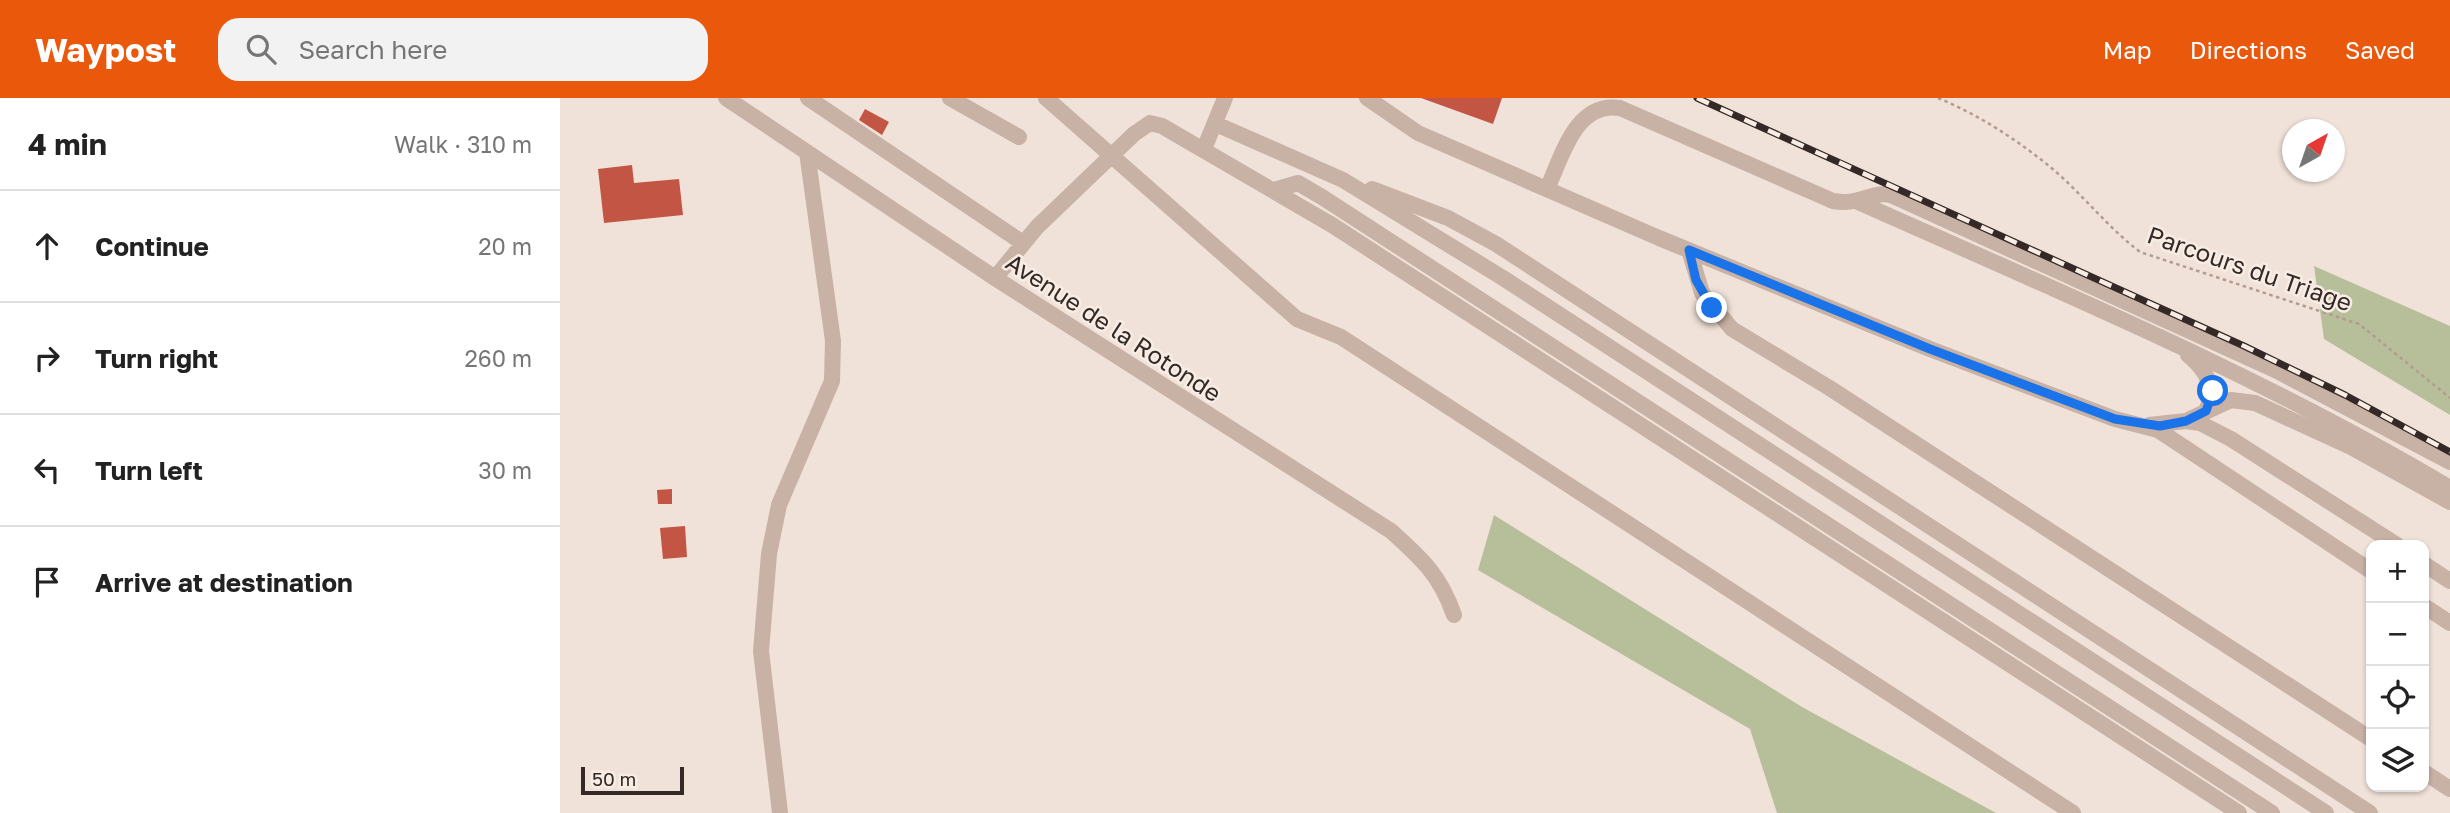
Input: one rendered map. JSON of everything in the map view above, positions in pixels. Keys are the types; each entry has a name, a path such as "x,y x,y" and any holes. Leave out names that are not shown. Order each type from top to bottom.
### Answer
{"street":[{"name":"Avenue de la Rotonde","path":"726,98 995,278 1391,531 1426,562 1444,587 1454,615"},
{"path":"808,98 1023,243"},
{"path":"950,98 1019,137"},
{"path":"1046,98 1297,319 1341,337 2073,813"},
{"path":"1204,149 1225,98"},
{"path":"1367,98 1419,133 1689,250 1942,354 2115,419 2146,425 2171,437 2366,568"},
{"path":"1547,190 1584,117 1593,110 1609,106 1713,147 1824,198 1844,203 1858,202 1881,193 1893,196 2275,370 2450,462"},
{"path":"995,278 1023,243 1140,128 1150,123 1162,126 1275,190 2239,813"},
{"path":"1216,124 1343,180 1398,197 1448,218 1496,244 2370,813"},
{"path":"780,813 761,651 769,554 779,505 832,381 833,341 807,152"},
{"path":"1343,180 1503,278 2326,813"},
{"path":"1275,190 1297,183 1322,197 2272,813"},
{"path":"1858,202 2172,344 2361,435 2450,488"},
{"path":"1689,250 1702,293 1732,329 1828,387 2366,736"},
{"path":"2172,344 2191,358 2210,382 2213,391 2206,411"},
{"path":"1659,379 1670,359"},
{"path":"2186,421 2231,400 2266,407 2351,447 2450,502"},
{"path":"2146,425 2186,421 2200,423 2231,439 2389,540"},
{"path":"2429,567 2450,580"},
{"path":"2429,609 2450,623"},
{"path":"2429,775 2450,789"}],"path":[{"name":"Parcours du Triage","path":"1938,98 1965,109 2049,167 2112,230 2140,252 2359,324 2450,398"}],"green space":[{"path":"2314,266 2450,326 2450,415 2324,339"},
{"path":"1494,515 1802,707 1996,813 1777,813 1750,729 1478,570"}],"building":[{"path":"1421,98 1502,98 1493,124"},
{"path":"865,109 889,122 882,135 859,120"},
{"path":"632,165 634,183 679,179 683,215 604,223 598,169"},
{"path":"672,489 672,504 658,504 657,490"},
{"path":"685,526 687,557 663,559 660,528"}],"railway":[{"path":"1697,98 2244,346 2345,395 2450,452"}],"route":[{"path":"1712,308 1696,280 1689,250 1930,349 2115,419 2160,426 2186,421 2206,411 2213,391"}]}
